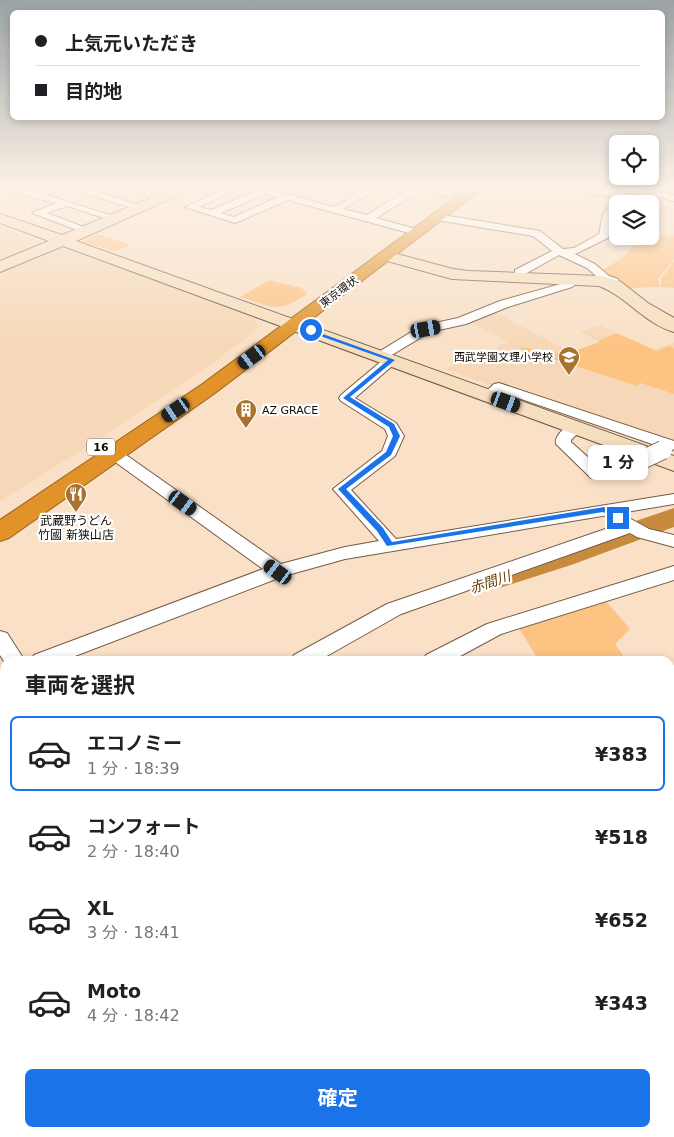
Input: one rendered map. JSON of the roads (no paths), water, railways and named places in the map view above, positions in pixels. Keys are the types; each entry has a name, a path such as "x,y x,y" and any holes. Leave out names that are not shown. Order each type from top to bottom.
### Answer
{"highway":[{"name":"東京環状","path":"0,532 208,389 289,322 397,239"},
{"name":"東京環状","path":"0,516 289,322 408,239"}],"street":[{"path":"59,239 488,396 668,457"},
{"path":"0,267 69,239"},
{"path":"544,239 561,251 596,269 605,278 614,282 615,286"},
{"path":"519,278 519,272 561,251 576,251 598,239"},
{"path":"386,256 452,274 519,278 576,278 601,281 615,286 642,307 674,326"},
{"path":"390,544 380,530 341,489 389,453 396,436 391,426 346,398 408,338 426,329 462,321 504,304 568,285 576,278"},
{"path":"488,396 499,387 670,445 668,457"},
{"path":"576,427 563,439 564,444 597,474 637,462 668,457"},
{"path":"114,453 278,572"},
{"path":"54,656 278,572 345,553 390,544 674,499"},
{"path":"604,509 637,529 674,541"},
{"path":"310,656 394,609 637,529"},
{"path":"443,656 494,629 674,573"},
{"path":"0,639 12,656"}],"waterway":[{"name":"赤間川","path":"499,578 561,558 674,517"}],"place":[{"name":"西武学園文理小学校","path":"569,376"},
{"name":"AZ GRACE","path":"246,429"},
{"name":"武蔵野うどん 竹國 新狭山店","path":"76,513"}]}
